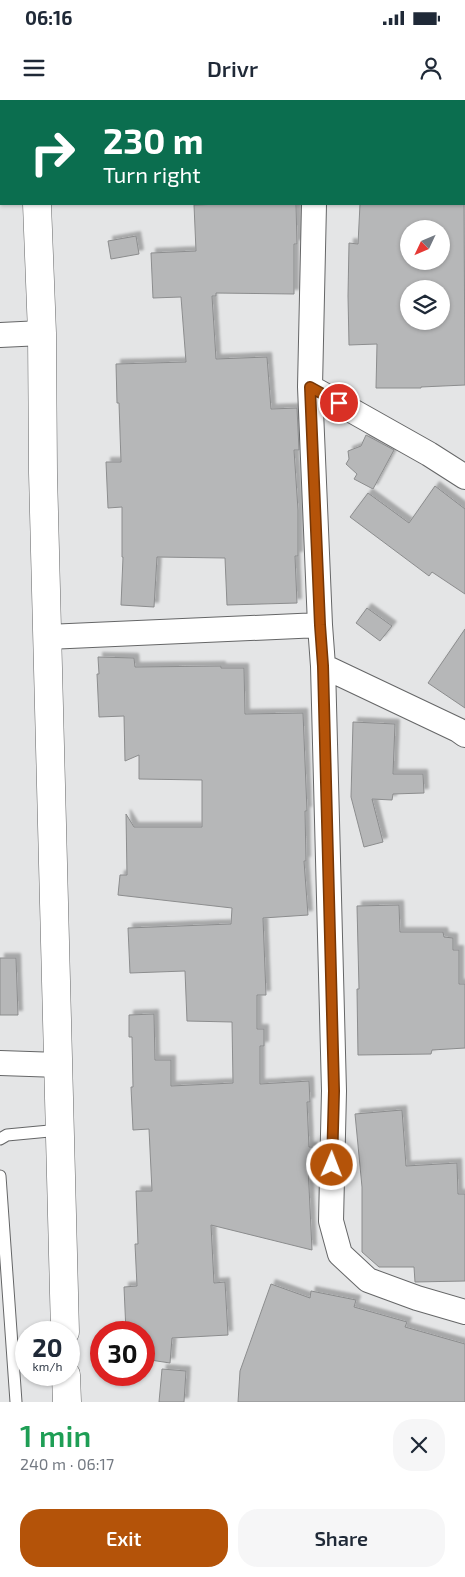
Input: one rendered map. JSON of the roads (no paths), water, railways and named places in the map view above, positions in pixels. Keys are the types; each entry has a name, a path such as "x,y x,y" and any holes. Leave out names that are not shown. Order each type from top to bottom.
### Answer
{"main road":[{"path":"36,205 42,333 43,483 65,1321"},
{"path":"66,1386 66,1402"}],"street":[{"path":"314,205 310,387 323,666 334,1091 331,1222 340,1254 368,1280 417,1298 465,1312"},
{"path":"0,336 42,333"},
{"path":"310,387 465,477"},
{"path":"47,638 320,625"},
{"path":"323,666 465,735"},
{"path":"0,1064 58,1065"}],"lane":[{"path":"0,1139 7,1135 61,1130"},
{"path":"0,1176 16,1402"}]}
